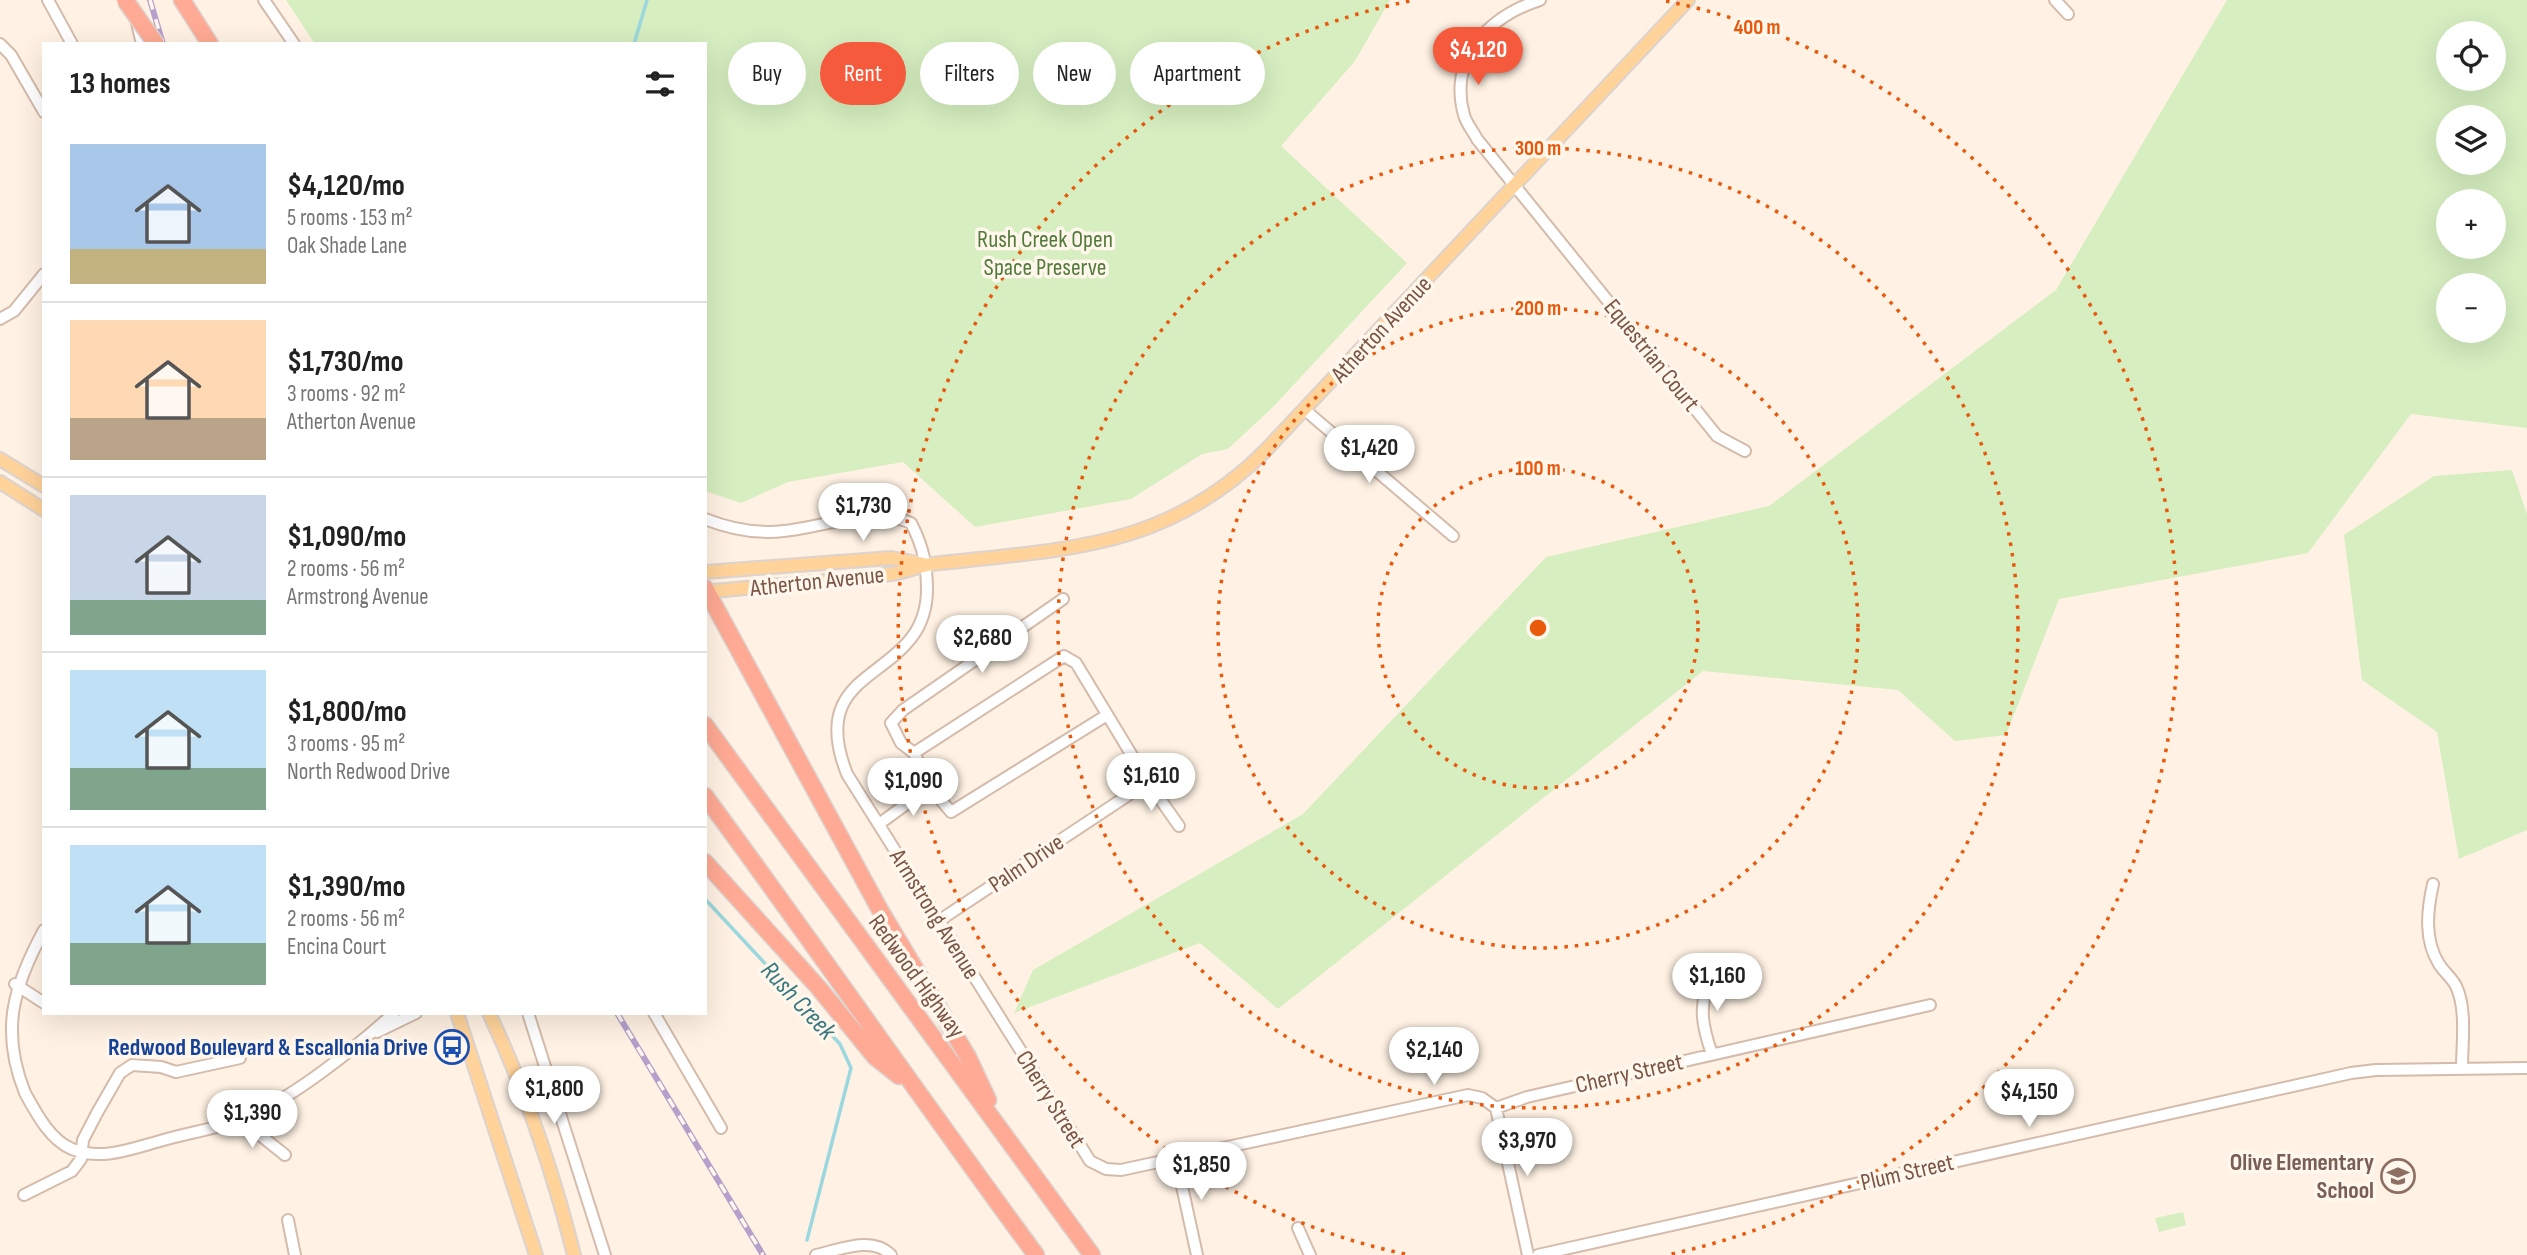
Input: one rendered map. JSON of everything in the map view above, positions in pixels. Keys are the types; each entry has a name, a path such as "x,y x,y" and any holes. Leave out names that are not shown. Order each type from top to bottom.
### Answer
{"highway":[{"path":"125,0 155,42"},
{"path":"183,2 210,42"},
{"path":"707,593 880,910 968,1057 1002,1131"},
{"name":"Redwood Highway","path":"707,728 1092,1255"},
{"path":"707,799 823,957 912,1087 1037,1255"},
{"path":"707,864 818,987 875,1057 912,1087"}],"main road":[{"name":"Atherton Avenue","path":"707,591 893,574 927,565 1074,548 1116,540 1152,528 1215,495 1253,463 1306,410 1688,0"},
{"path":"0,459 42,485"},
{"path":"0,482 42,509"},
{"name":"Atherton Avenue","path":"707,572 891,558 927,565"},
{"path":"458,1015 536,1255"},
{"path":"490,1015 523,1088 557,1186 574,1255"}],"street":[{"path":"48,0 71,42"},
{"path":"131,0 142,42"},
{"path":"264,0 292,42"},
{"name":"Equestrian Court","path":"1540,0 1516,8 1487,28 1473,48 1462,80 1464,115 1476,139 1717,436 1745,451"},
{"path":"2055,0 2068,13"},
{"path":"0,44 12,55 42,108"},
{"path":"0,319 14,311 42,276"},
{"path":"1306,410 1453,536"},
{"path":"707,520 731,529 781,531 888,515 911,523 927,565"},
{"name":"Armstrong Avenue","path":"927,565 927,604 921,627 898,655 855,686 846,696 838,714 835,732 838,752 846,774 999,1016"},
{"path":"1063,599 903,710 891,723 901,743 914,753 930,787 951,812 1107,715"},
{"path":"914,753 1064,656 1076,663 1148,782 1180,825"},
{"name":"Palm Drive","path":"940,920 1148,782"},
{"path":"878,824 930,787"},
{"path":"2433,884 2428,908 2428,936 2438,962 2456,986 2461,1007 2462,1068"},
{"path":"42,934 15,984 9,1004 7,1044 12,1072 40,1120 68,1147 81,1152 110,1155 240,1119 268,1107 374,1033 412,1015"},
{"path":"1710,973 1701,1003 1701,1024 1712,1054"},
{"path":"15,984 42,1002"},
{"name":"Cherry Street","path":"999,1016 1090,1161 1105,1169 1121,1170 1468,1095 1482,1098 1496,1108 1527,1097 1930,1005"},
{"path":"374,1033 392,1015"},
{"path":"529,1015 605,1255"},
{"path":"655,1015 721,1128"},
{"path":"24,1195 72,1171 81,1159 83,1140 120,1073 132,1065 161,1067 176,1073 240,1058"},
{"name":"Plum Street","path":"1538,1255 2351,1073 2527,1068"},
{"path":"0,1075 12,1072"},
{"path":"1496,1108 1528,1255"},
{"path":"240,1119 285,1155"},
{"path":"1176,1159 1197,1255"},
{"path":"288,1220 295,1255"},
{"path":"1298,1228 1310,1255"},
{"path":"816,1255 869,1245 878,1246 891,1255"}],"green space":[{"name":"Rush Creek Open Space Preserve","path":"286,0 1390,0 1355,61 1281,146 1407,263 1272,408 1228,449 1202,454 1131,499 975,527 903,462 788,482 741,503 707,492 707,42 314,42"},
{"path":"2227,0 2527,0 2527,428 2411,414 2308,553 2059,599 2006,735 1955,741 1898,690 1703,671 1278,1009 1200,943 1014,1013 1033,970 1303,814 1546,557 1769,506 2056,290"},
{"path":"2512,470 2527,514 2527,830 2459,859 2437,732 2362,680 2344,535 2434,476"},
{"path":"2183,1212 2186,1225 2159,1232 2155,1218"}],"waterway":[{"name":"Rush Creek","path":"635,42 647,0"},
{"name":"Rush Creek","path":"707,901 840,1044 851,1068 807,1240"}],"railway":[{"path":"150,0 162,42"},
{"path":"618,1015 763,1255"}],"place":[{"name":"Redwood Boulevard & Escallonia Drive","path":"452,1047"},
{"name":"Olive Elementary School","path":"2398,1176"}]}
